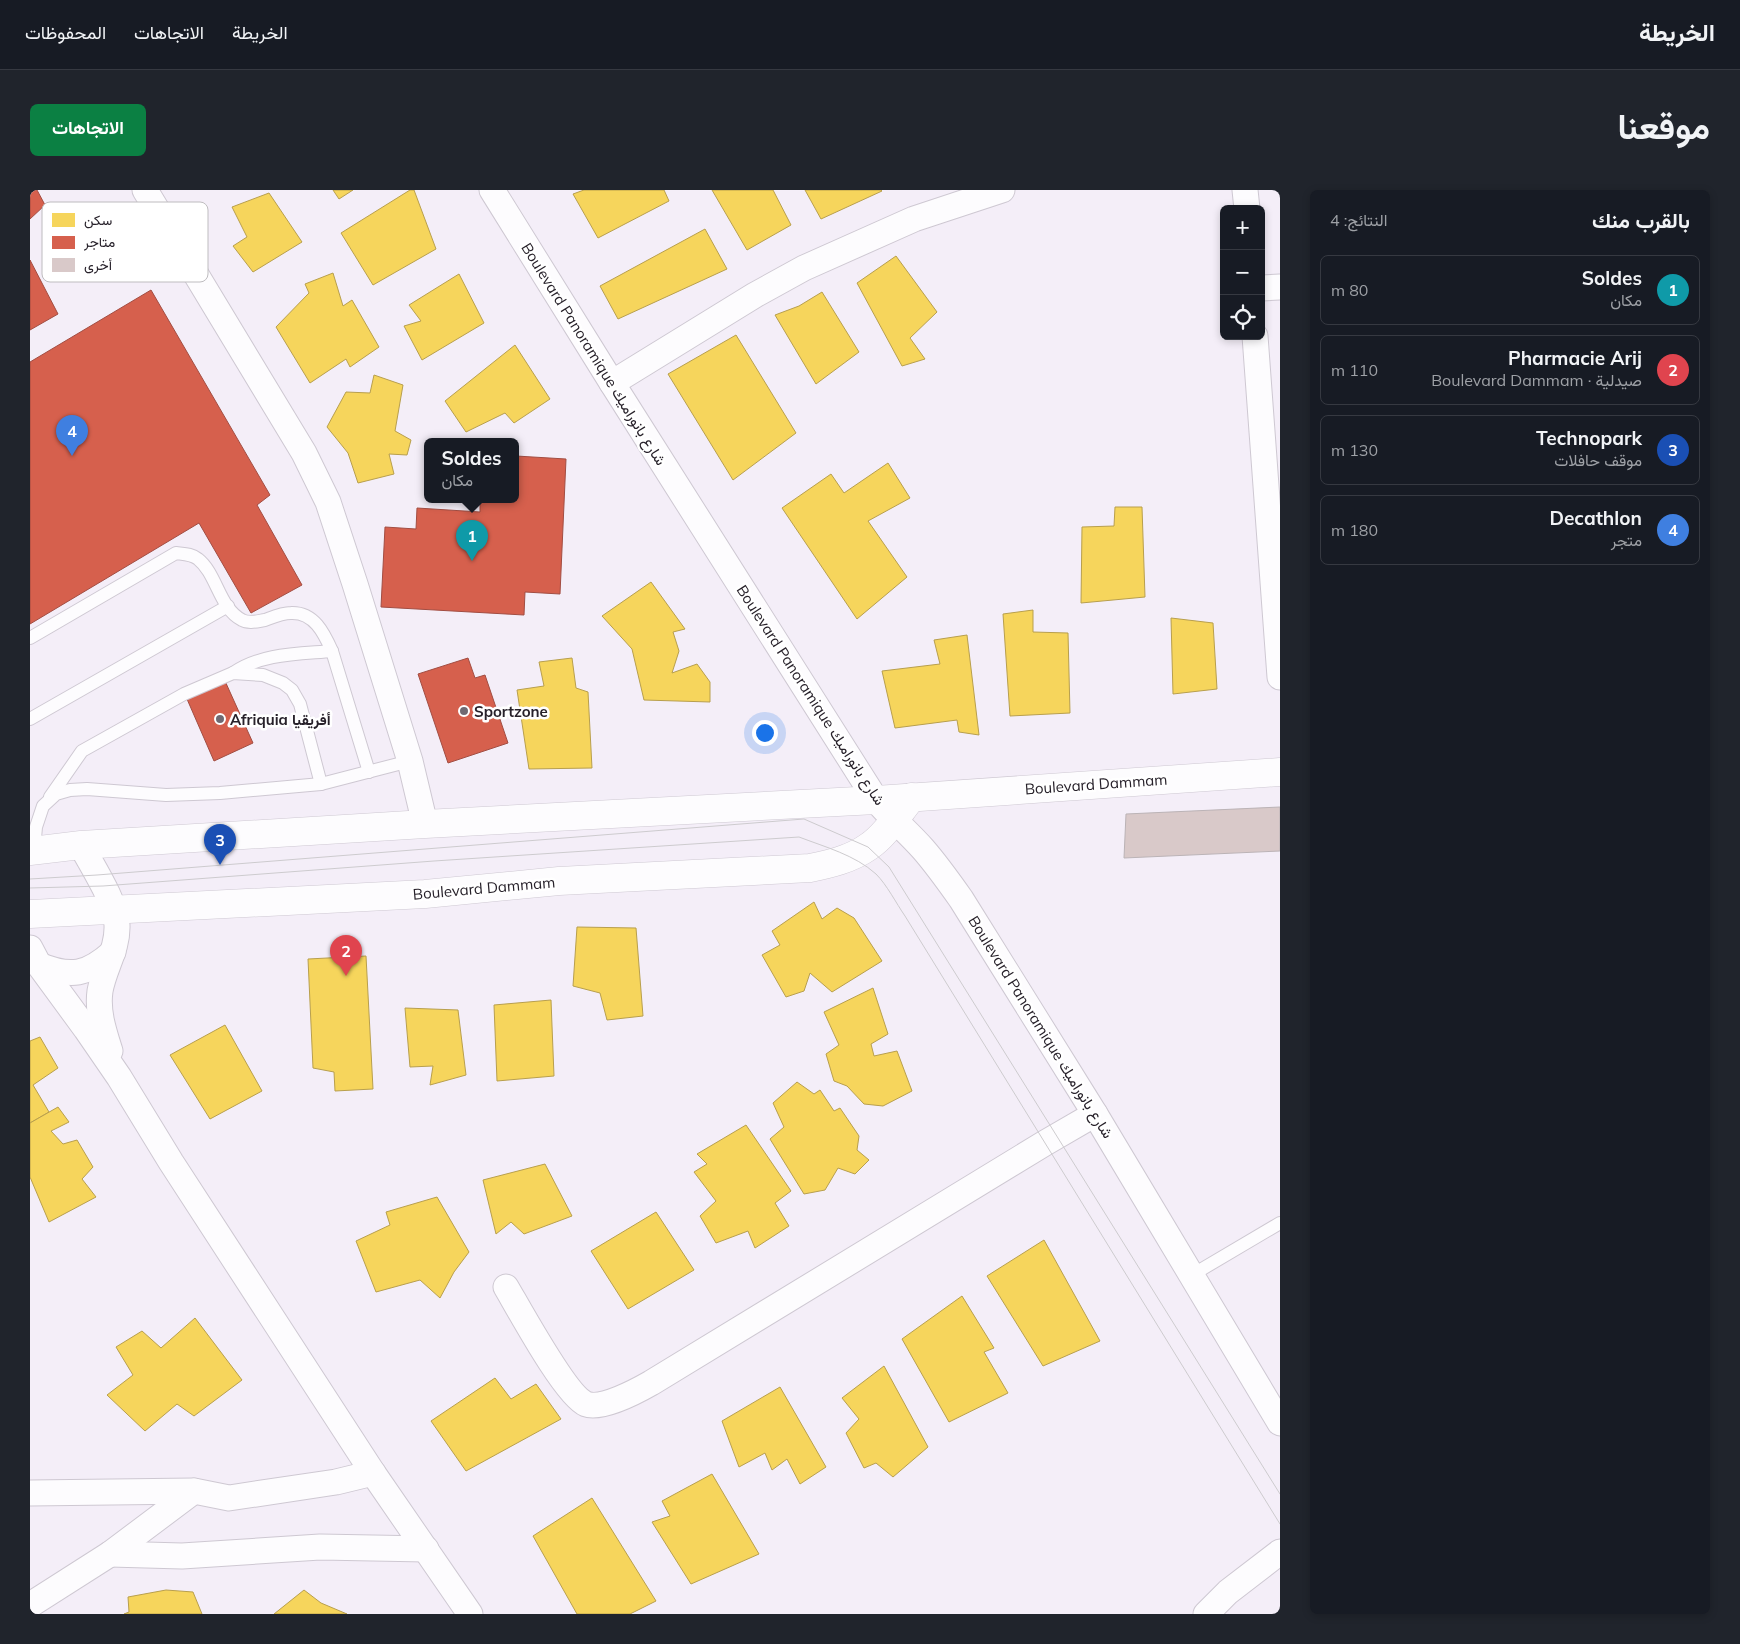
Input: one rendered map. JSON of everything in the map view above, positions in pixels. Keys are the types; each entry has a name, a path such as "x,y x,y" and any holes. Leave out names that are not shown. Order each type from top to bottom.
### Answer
{"street":[{"path":"145,190 152,202"},
{"name":"Boulevard Panoramique شارع بانوراميك","path":"492,190 612,383 885,810 922,848 944,874 961,899 1095,1114 1280,1423"},
{"path":"612,383 754,295 804,268 914,219 1002,190"},
{"path":"1245,190 1247,205"},
{"path":"201,282 304,453 328,502 410,762 425,824"},
{"path":"1265,288 1280,287"},
{"path":"1255,340 1280,677"},
{"name":"Boulevard Dammam","path":"30,914 425,894 559,881 810,868 830,864 868,847 885,810 912,797 1280,772"},
{"path":"32,850 82,845 425,824 885,810"},
{"path":"82,845 115,910 117,924 116,939 102,986 99,1005 104,1032 118,1077"},
{"path":"34,957 53,971 78,973 98,964 113,952"},
{"path":"34,957 118,1077 171,1162 374,1473 470,1614"},
{"path":"506,1287 552,1363 570,1390 579,1399 586,1404 593,1405 623,1398 651,1383 1095,1114"},
{"path":"30,1493 194,1491 229,1498 336,1482 374,1473"},
{"path":"30,1605 110,1554 194,1491"},
{"path":"110,1554 182,1556 320,1547 426,1549"},
{"path":"1206,1614 1228,1592 1280,1552"}],"lane":[{"path":"30,638 176,553 188,554 197,558 203,565 228,606 236,616 244,621 255,622 290,613 306,615 316,623 325,635 332,651 369,772"},
{"path":"30,719 228,606"},
{"path":"32,850 40,812 82,751 184,694 233,673 243,666 268,658 332,651"},
{"path":"233,673 263,676 283,683 292,690 300,704 321,784"},
{"path":"47,801 56,794 70,790 87,789 166,795 211,794 321,784 410,762"},
{"path":"1192,1275 1280,1223"}],"building: سكن":[{"path":"333,190 353,190 339,199"},
{"path":"410,190 414,190 436,249 373,285 341,233"},
{"path":"584,190 664,190 669,201 598,238 573,194"},
{"path":"712,190 773,190 791,225 747,250"},
{"path":"805,190 881,190 882,191 821,219"},
{"path":"269,193 302,242 253,272 233,246 247,237 232,207"},
{"path":"705,229 727,269 618,319 600,286"},
{"path":"896,256 937,312 910,338 925,359 902,366 857,283"},
{"path":"333,273 343,306 352,300 379,347 350,367 346,359 310,383 276,327 309,293 305,284"},
{"path":"459,274 484,323 422,360 404,326 421,321 409,305"},
{"path":"822,292 859,352 816,384 775,315 799,306"},
{"path":"736,335 796,433 733,480 668,374"},
{"path":"515,345 550,399 514,423 505,413 466,432 445,401"},
{"path":"374,375 403,385 395,431 411,440 407,455 389,454 394,474 358,483 348,453 327,427 346,392 370,393"},
{"path":"888,463 910,498 868,521 907,577 857,619 782,508 831,474 844,493"},
{"path":"1115,507 1142,507 1145,597 1081,603 1082,527 1114,526"},
{"path":"651,582 685,629 673,632 679,651 672,673 697,664 710,682 710,702 644,700 632,649 602,616"},
{"path":"1033,610 1033,632 1068,633 1070,713 1010,716 1003,614"},
{"path":"1171,618 1213,623 1217,689 1173,694"},
{"path":"967,635 979,735 959,732 957,720 895,728 882,671 940,664 934,640"},
{"path":"572,658 576,688 588,692 592,768 529,769 517,690 544,686 539,662"},
{"path":"814,902 822,919 837,908 854,918 882,961 832,992 810,973 804,991 786,997 762,955 780,945 772,931"},
{"path":"577,927 636,928 643,1016 607,1020 600,993 573,986"},
{"path":"366,956 373,1089 335,1091 334,1072 313,1068 308,959"},
{"path":"873,988 888,1034 871,1044 874,1056 897,1051 912,1091 883,1106 864,1104 847,1086 834,1081 826,1054 839,1045 824,1012"},
{"path":"551,1000 554,1076 497,1081 494,1005"},
{"path":"405,1008 458,1010 466,1075 430,1085 433,1066 410,1067"},
{"path":"225,1025 262,1091 210,1119 170,1055"},
{"path":"40,1037 58,1068 33,1085 49,1112 30,1123 30,1041"},
{"path":"797,1082 814,1094 820,1090 834,1111 840,1108 859,1136 857,1150 869,1160 855,1174 838,1168 825,1190 804,1194 770,1139 784,1127 773,1103"},
{"path":"58,1107 69,1122 51,1131 63,1144 77,1140 93,1167 82,1179 96,1197 49,1222 30,1177 30,1123"},
{"path":"746,1125 791,1191 775,1203 789,1226 755,1248 748,1231 716,1243 700,1216 716,1201 694,1172 707,1164 697,1154"},
{"path":"545,1164 572,1216 524,1234 511,1222 496,1234 483,1180"},
{"path":"437,1197 469,1252 454,1272 440,1298 420,1280 376,1292 356,1241 390,1225 386,1212"},
{"path":"656,1212 694,1270 628,1309 591,1251"},
{"path":"1044,1240 1100,1341 1043,1366 987,1276"},
{"path":"962,1296 994,1348 984,1352 1008,1393 949,1422 902,1339"},
{"path":"195,1318 242,1380 194,1416 177,1404 145,1431 107,1395 133,1375 116,1347 142,1331 161,1348"},
{"path":"884,1366 928,1447 893,1477 876,1463 864,1468 846,1433 859,1419 842,1398"},
{"path":"495,1378 511,1399 536,1384 561,1419 466,1471 431,1421"},
{"path":"780,1387 826,1467 800,1484 787,1459 772,1470 765,1453 739,1467 722,1421"},
{"path":"712,1474 759,1554 691,1584 652,1522 670,1516 662,1501"},
{"path":"592,1498 656,1601 630,1614 577,1614 533,1536"},
{"path":"166,1590 193,1592 202,1614 124,1614 129,1612 128,1597"},
{"path":"304,1590 321,1603 347,1614 274,1614"}],"building: متاجر":[{"path":"30,190 37,190 43,202 42,208 30,219"},
{"path":"30,260 58,314 30,330"},
{"path":"151,290 270,495 257,505 302,585 251,613 199,523 30,624 30,362"},
{"path":"519,456 566,459 560,594 525,592 524,615 381,607 385,527 416,529 417,508 480,512 480,503 519,503"},
{"name":"Sportzone","path":"468,658 475,678 485,675 508,743 448,763 418,674"},
{"path":"225,681 253,743 214,761 187,699"}],"building: أخرى":[{"path":"1280,807 1280,851 1124,858 1126,814"}],"tram line":[{"path":"30,879 804,819 868,847 889,867 1280,1494"},
{"path":"30,888 103,886 434,861 799,837 859,862 876,874 891,894 1280,1524"}],"place":[{"name":"Decathlon","path":"72,456"},
{"name":"Soldes","path":"472,561"},
{"name":"Sportzone","path":"464,711"},
{"name":"Afriquia أفريقيا","path":"220,719"},
{"name":"Technopark","path":"220,865"},
{"name":"Pharmacie Arij","path":"346,976"}]}
